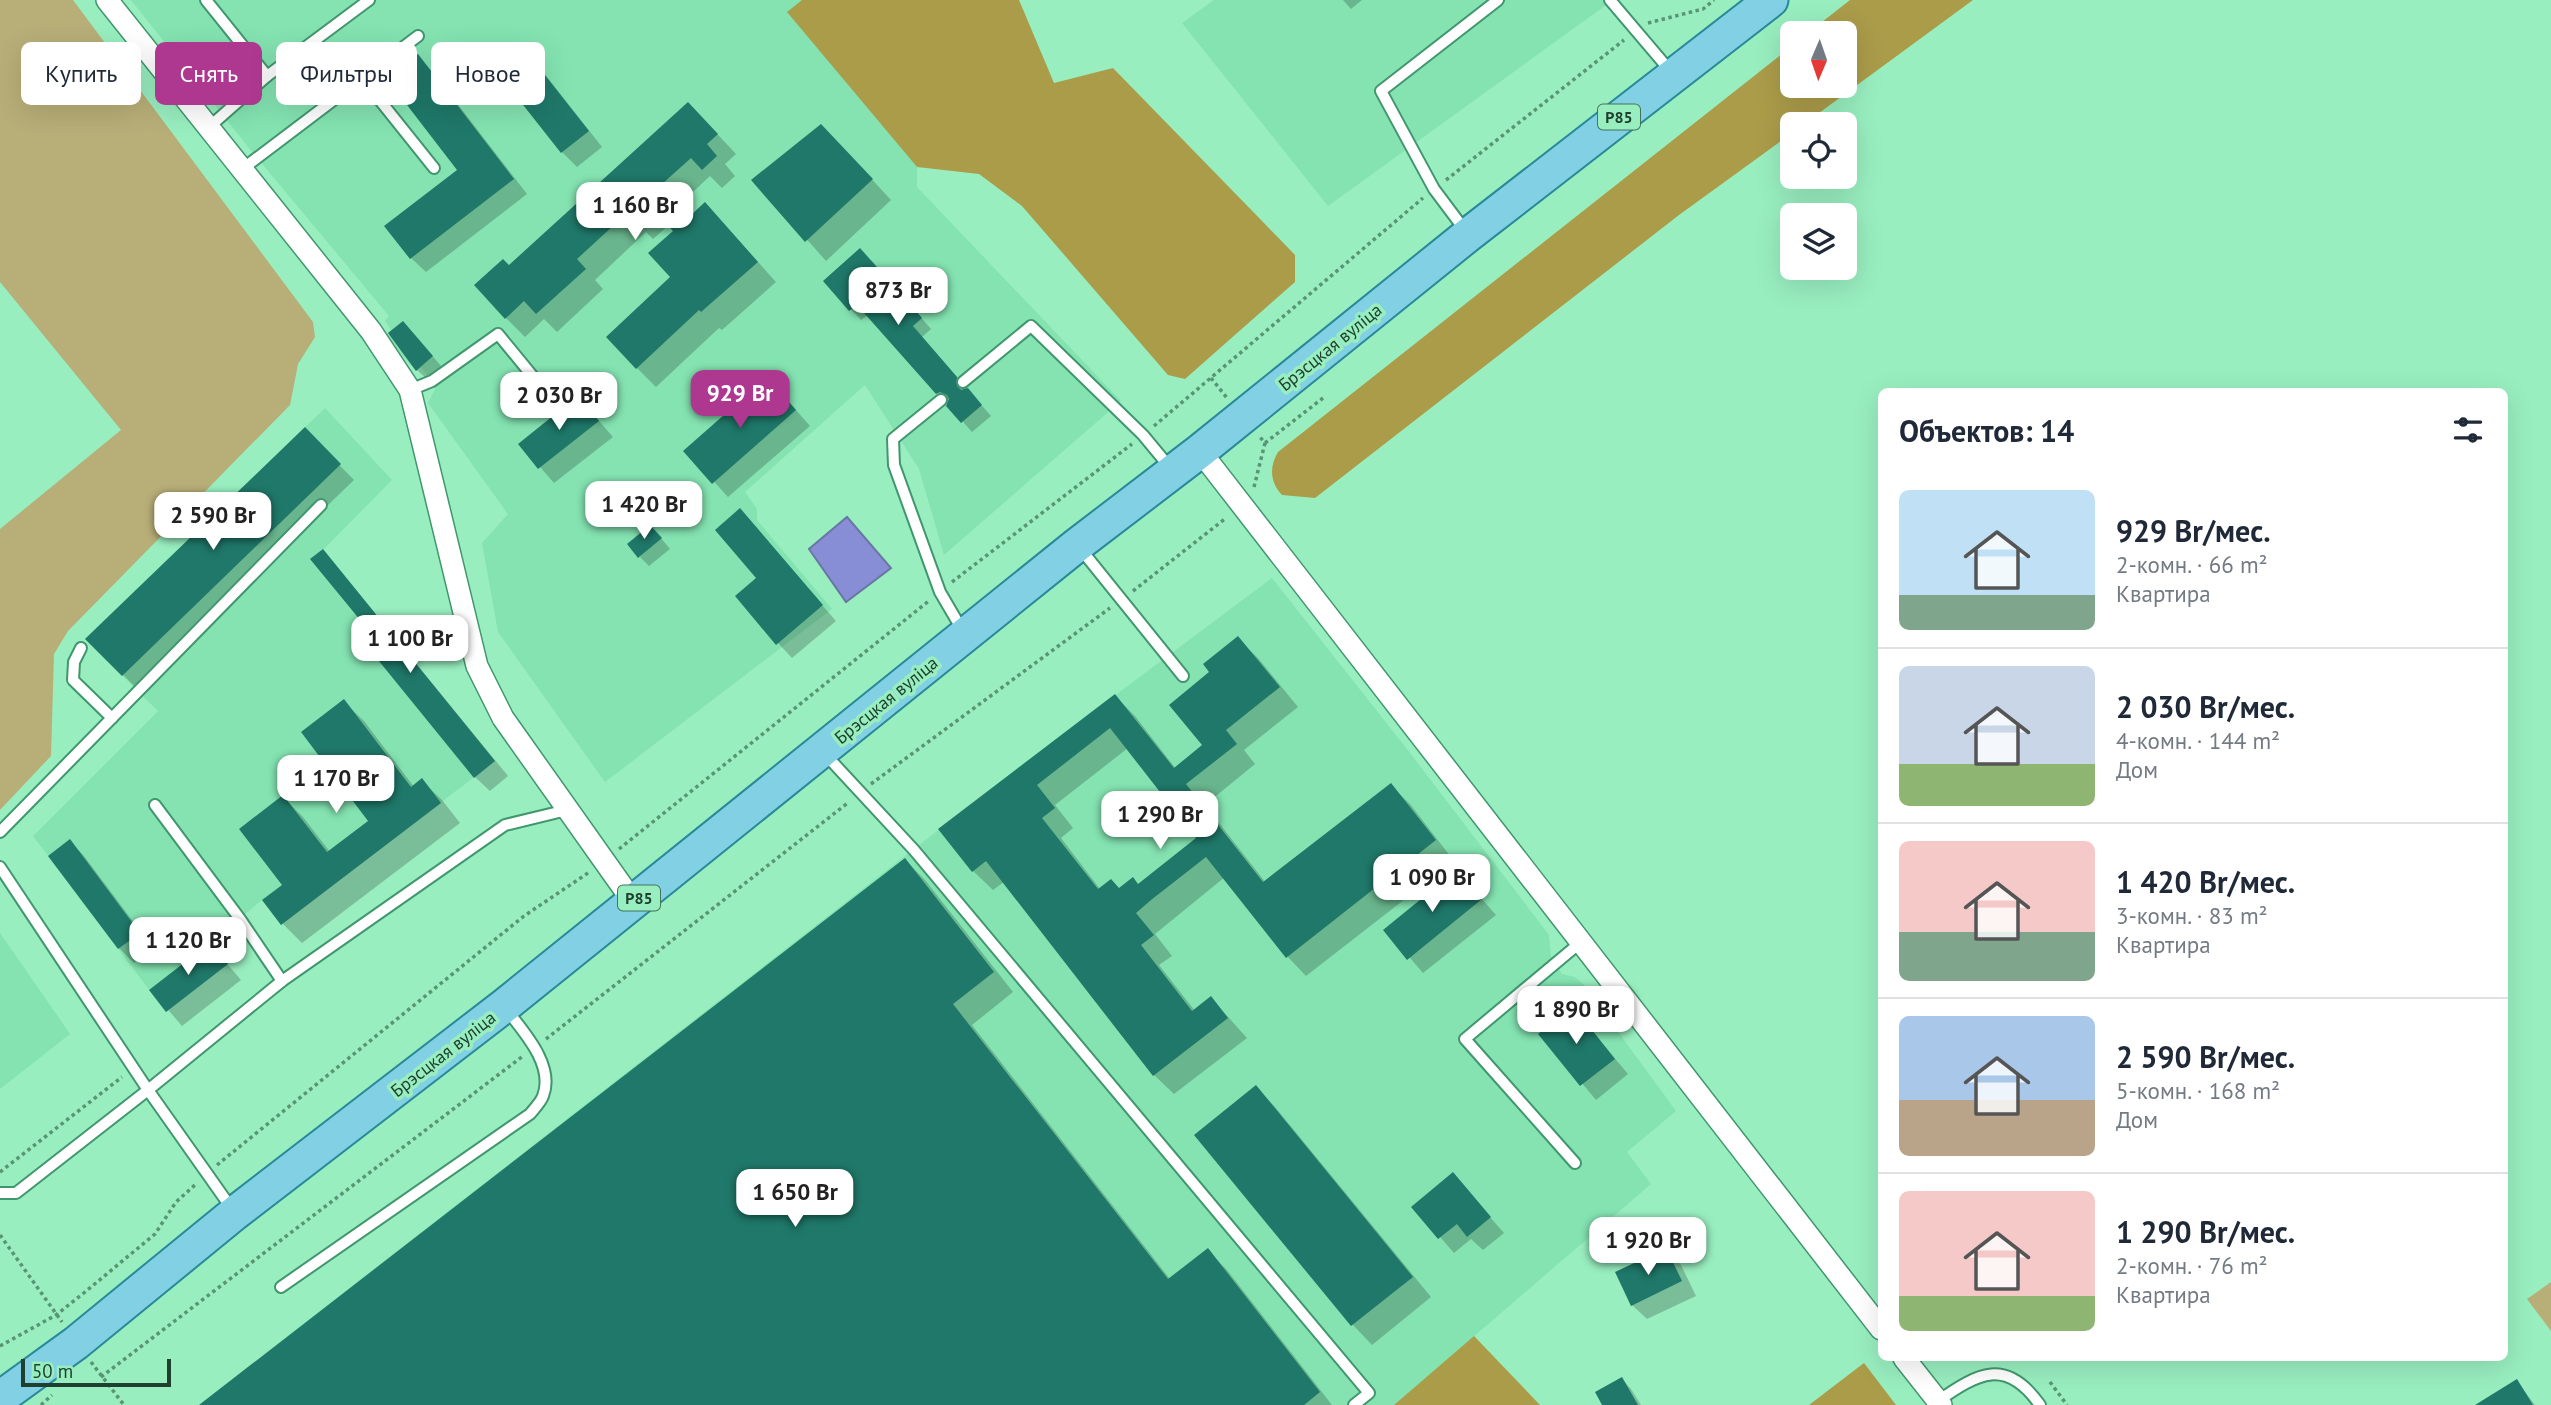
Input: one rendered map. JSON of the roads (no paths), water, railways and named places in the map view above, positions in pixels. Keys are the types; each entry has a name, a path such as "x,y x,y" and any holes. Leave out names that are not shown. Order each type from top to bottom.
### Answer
{"main road":[{"name":"Брэсцкая вуліца","path":"0,1398 76,1343 235,1213 504,1006 1077,545 1242,418 1468,234 1771,0"}],"street":[{"path":"107,0 371,331 410,390 477,666 502,718 634,902"},
{"path":"1200,451 1878,1325"},
{"path":"1906,1361 1939,1403"}],"lane":[{"path":"206,0 267,76"},
{"path":"208,128 267,76 369,0"},
{"path":"1468,234 1434,189 1381,91 1499,0"},
{"path":"1610,0 1673,75"},
{"path":"410,42 418,36"},
{"path":"241,170 326,105"},
{"path":"384,105 434,168"},
{"path":"962,382 1031,326 1143,435 1173,472"},
{"path":"410,390 432,381 498,334 539,384"},
{"path":"941,400 893,439 894,465 940,592 965,636"},
{"path":"0,832 321,505"},
{"path":"1077,545 1183,676"},
{"path":"81,649 74,662 73,680 112,718"},
{"path":"822,751 914,850 1370,1393 1354,1405"},
{"path":"155,804 282,981"},
{"path":"0,1193 16,1193 282,981 505,825 567,810"},
{"path":"0,867 132,1069 235,1213"},
{"path":"1575,1163 1465,1039 1581,942"},
{"path":"281,1287 530,1114 544,1096 545,1070 535,1047 504,1006"},
{"path":"1939,1403 1974,1377 1998,1374 2014,1378 2040,1405"}],"water":[{"path":"847,517 891,568 846,602 809,549"}]}
